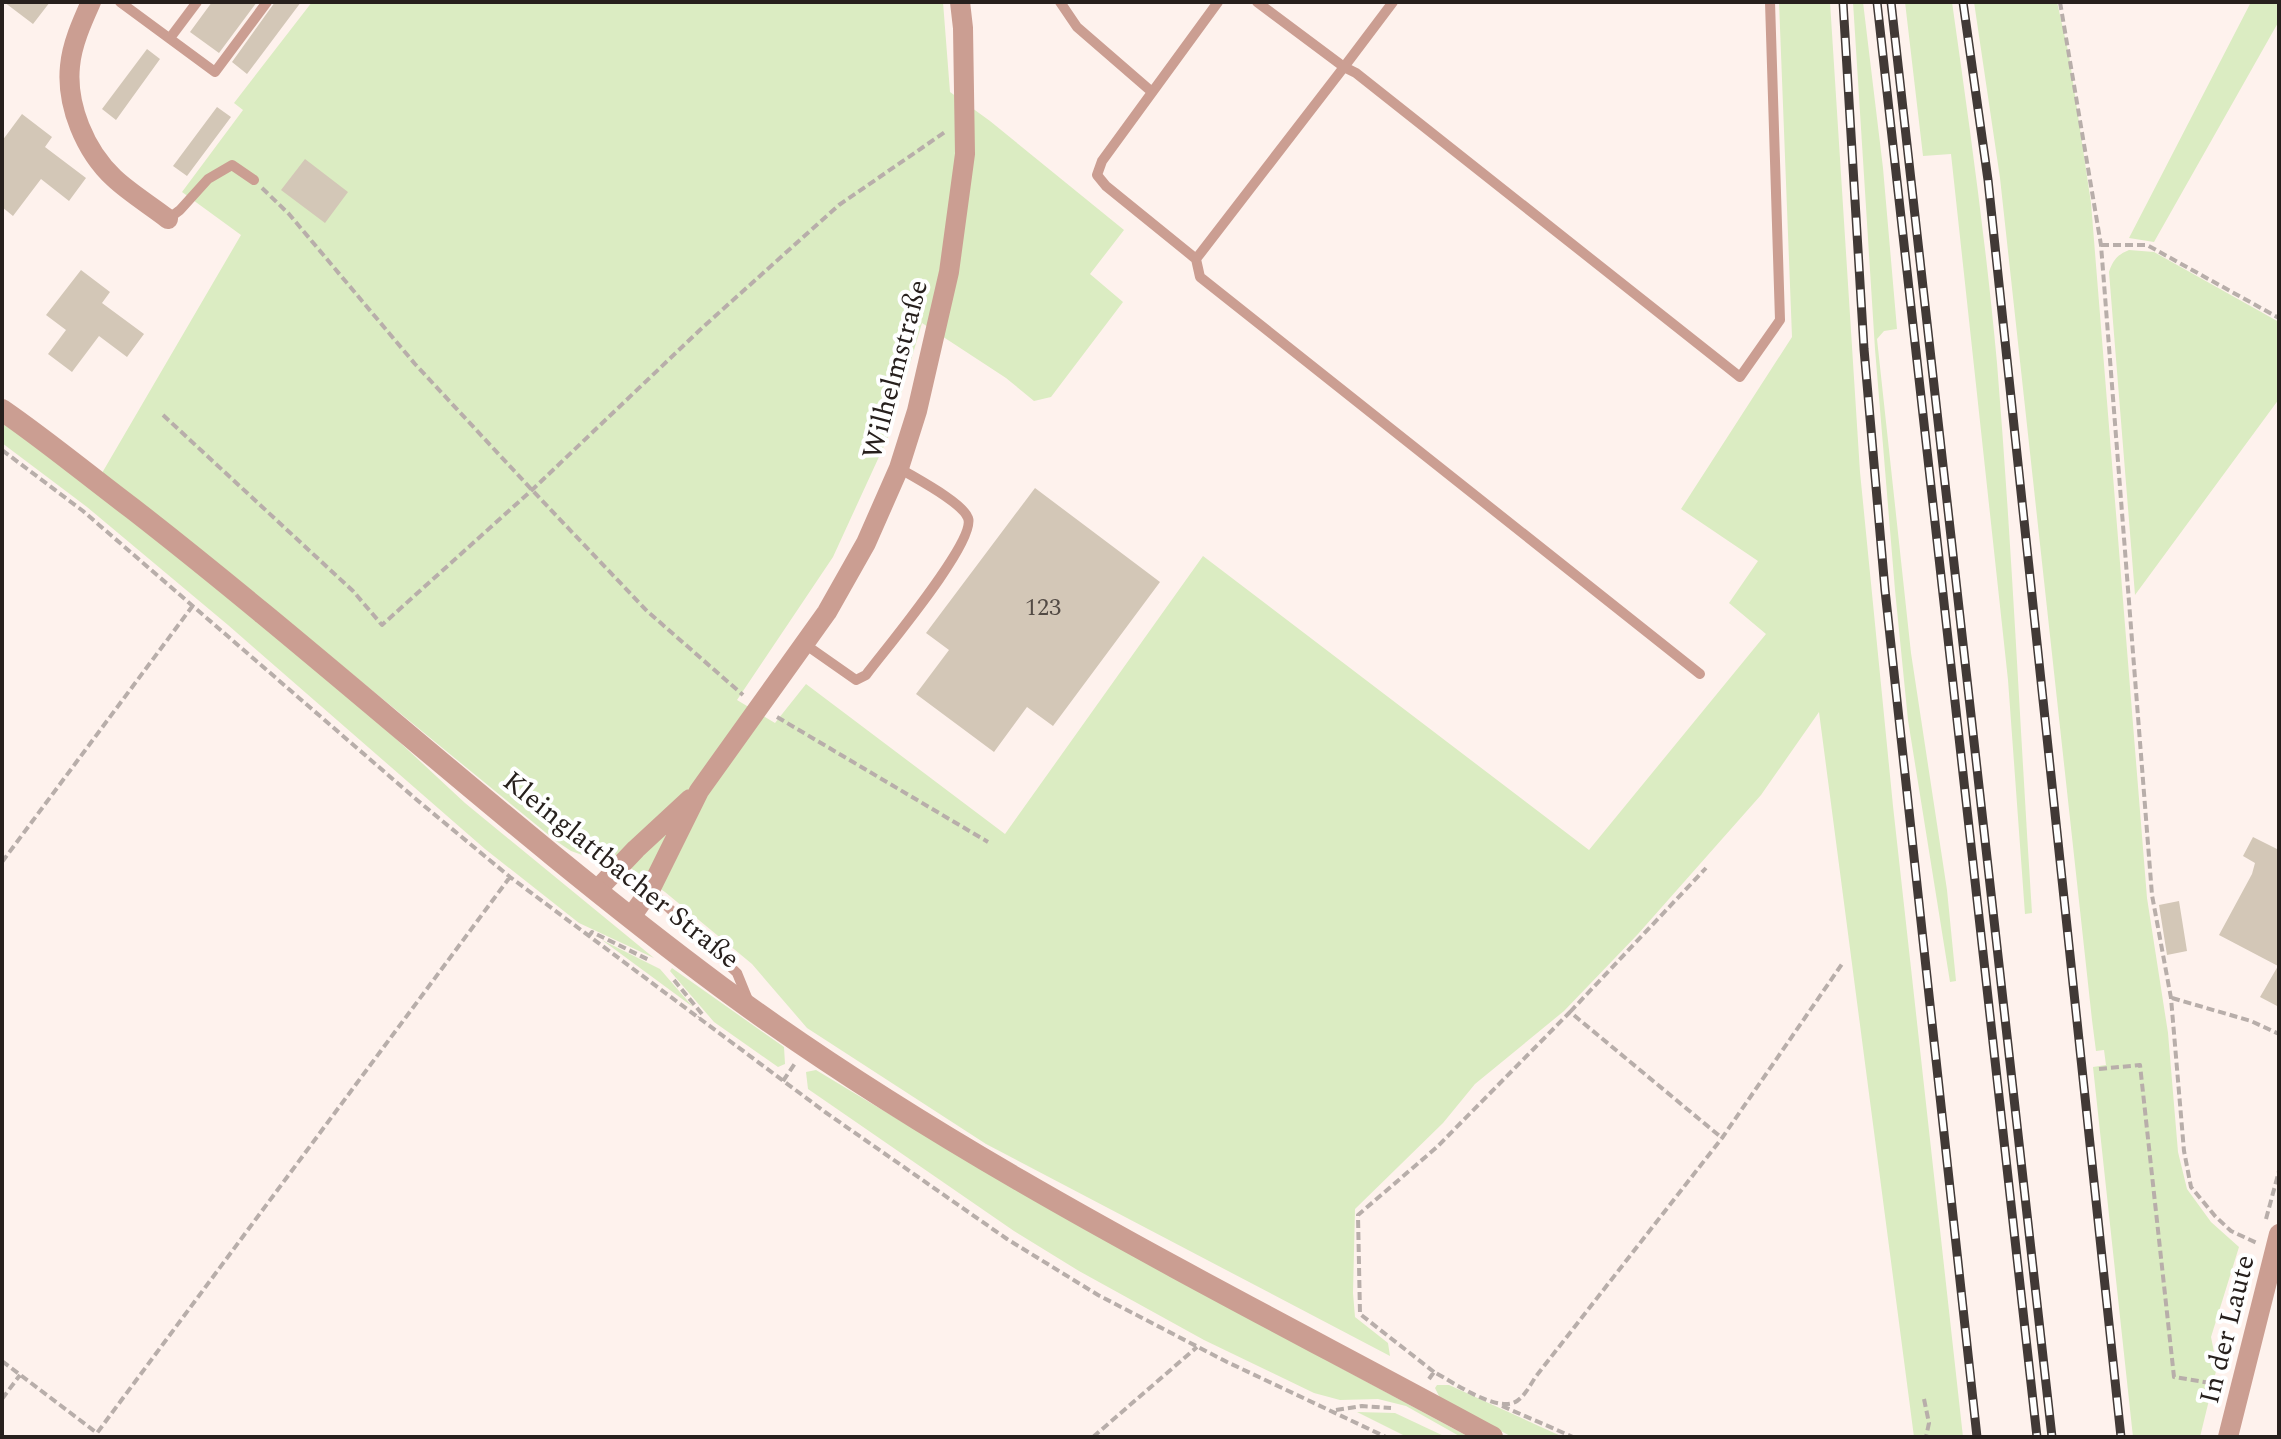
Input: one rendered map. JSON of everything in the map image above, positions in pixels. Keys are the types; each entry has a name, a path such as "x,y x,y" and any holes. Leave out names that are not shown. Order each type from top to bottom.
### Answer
{"street":[{"path":"91,2 77,34 70,67 73,106 97,159 114,178 168,219"},
{"name":"Wilhelmstraße","path":"631,917 650,890 699,791 806,645 866,543 899,468 917,411 949,272 965,154 960,2"},
{"name":"Kleinglattbacher Straße","path":"2,410 216,574 597,890 752,1009 977,1157 1492,1437"},
{"name":"Wilhelmstraße","path":"597,890 699,791"},
{"name":"In der Laute","path":"2228,1437 2271,1232"}],"lane":[{"path":"120,2 215,72 267,2"},
{"path":"170,38 197,2"},
{"path":"1060,2 1077,27 1152,92"},
{"path":"1218,2 1102,161 1097,175 1106,186 1196,259 1200,277 1700,674"},
{"path":"1257,2 1356,73 1740,377 1780,320 1770,2"},
{"path":"1196,259 1393,2"},
{"path":"168,219 208,179 232,165 254,180"},
{"path":"806,645 856,680 866,675 950,565 969,533 969,519 959,507 899,468"},
{"path":"650,890 737,973 752,1009"}],"path":[{"path":"2060,2 2101,245 2152,895 2171,998 2184,1151 2191,1187 2231,1231 2260,1245"},
{"path":"163,415 353,591 382,625 839,205 965,118"},
{"path":"254,180 289,214 415,364 647,611 759,706 988,842"},
{"path":"2101,245 2147,245 2279,318"},
{"path":"2,862 194,604"},
{"path":"1573,1437 1496,1404 1434,1372 1360,1314 1358,1215 1437,1147 1706,868"},
{"path":"2,1361 97,1433 510,877"},
{"path":"588,937 592,932 649,960"},
{"path":"1496,1404 1510,1404 1525,1394 1722,1138 1842,964"},
{"path":"673,978 702,1014 699,1018"},
{"path":"2171,998 2251,1021 2279,1034"},
{"path":"1570,1012 1722,1138"},
{"path":"2099,1069 2140,1065 2174,1377 2224,1385"},
{"path":"2271,1232 2279,1171"},
{"path":"1093,1437 1197,1347"},
{"path":"1419,1397 1434,1372"},
{"path":"2,1399 20,1375"},
{"path":"1924,1399 1929,1423 1926,1437"},
{"path":"1386,1437 1334,1411 1362,1406 1395,1409"}],"green space":[{"path":"312,2 943,2 950,92 1124,230 1090,274 1123,302 1051,397 1034,401 1006,378 922,323 889,435 833,557 737,700 775,723 806,684 1005,834 1203,556 1589,850 1766,634 1729,603 1758,561 1681,509 1792,337 1779,2 1830,2 1860,472 1893,806 1963,1437 1914,1437 1819,712 1761,795 1638,934 1564,1011 1475,1084 1443,1123 1355,1209 1355,1317 1388,1343 1390,1356 986,1144 807,1028 752,964 665,892 612,855 585,856 556,841 191,542 102,473 241,235 182,192 243,110 234,103"},
{"path":"1853,2 1863,2 1883,168 1897,329 1884,331 1877,339 1911,653 1947,890 1956,981 1950,982 1908,720 1895,590 1875,349"},
{"path":"1905,2 1952,2 1977,182 1997,363 2007,500 2032,913 2025,914 2008,680 1951,154 1923,156"},
{"path":"1974,2 2057,2 2069,55 2091,203 2147,898 2168,1033 2178,1152 2187,1189 2211,1222 2239,1247 2211,1337 2217,1367 2200,1437 2133,1437 2093,1067 2106,1065 2104,1050 2096,1051 2092,1020 2000,178"},
{"path":"2251,2 2279,2 2279,21 2154,242 2129,238"},
{"path":"2129,250 2154,252 2279,322 2279,399 2135,595 2109,272 2116,258"},
{"path":"2,421 268,630 379,723 465,803 654,958 579,923 485,849 228,625 87,507 2,443"},
{"path":"602,940 660,969 693,1007"},
{"path":"672,968 784,1047 785,1064 778,1067 714,1022 670,971"},
{"path":"816,1070 1058,1212 1469,1437 1461,1437 1406,1406 1378,1399 1340,1400 1314,1393 1204,1340 1079,1271 1014,1231 808,1089 806,1072"},
{"path":"1437,1385 1449,1385 1563,1437 1512,1437 1440,1398 1435,1388"},
{"path":"1357,1412 1395,1413 1446,1437 1407,1437"}],"building":[{"path":"4,2 50,2 33,24"},
{"path":"212,2 257,2 219,53 190,32"},
{"path":"275,2 301,2 247,74 232,62"},
{"path":"147,49 160,59 116,120 102,109"},
{"path":"217,107 231,117 187,176 173,166"},
{"path":"22,114 52,137 45,147 86,178 69,201 41,179 13,216 2,207 2,141"},
{"path":"305,159 348,192 325,223 281,190"},
{"path":"81,270 110,292 102,303 144,334 127,357 99,336 72,372 48,354 66,330 46,315"},
{"path":"1035,488 1160,582 1053,726 1027,707 994,752 916,694 949,650 926,633"},
{"path":"2253,837 2279,850 2279,1007 2260,997 2278,966 2219,935 2252,874 2255,863 2243,856"},
{"path":"2179,901 2187,951 2167,955 2159,905"}],"railway":[{"path":"1843,2 1864,349 1885,590 1977,1437"},
{"path":"1877,2 2037,1437"},
{"path":"1891,2 2052,1437"},
{"path":"1963,2 1988,180 2121,1437"}]}
